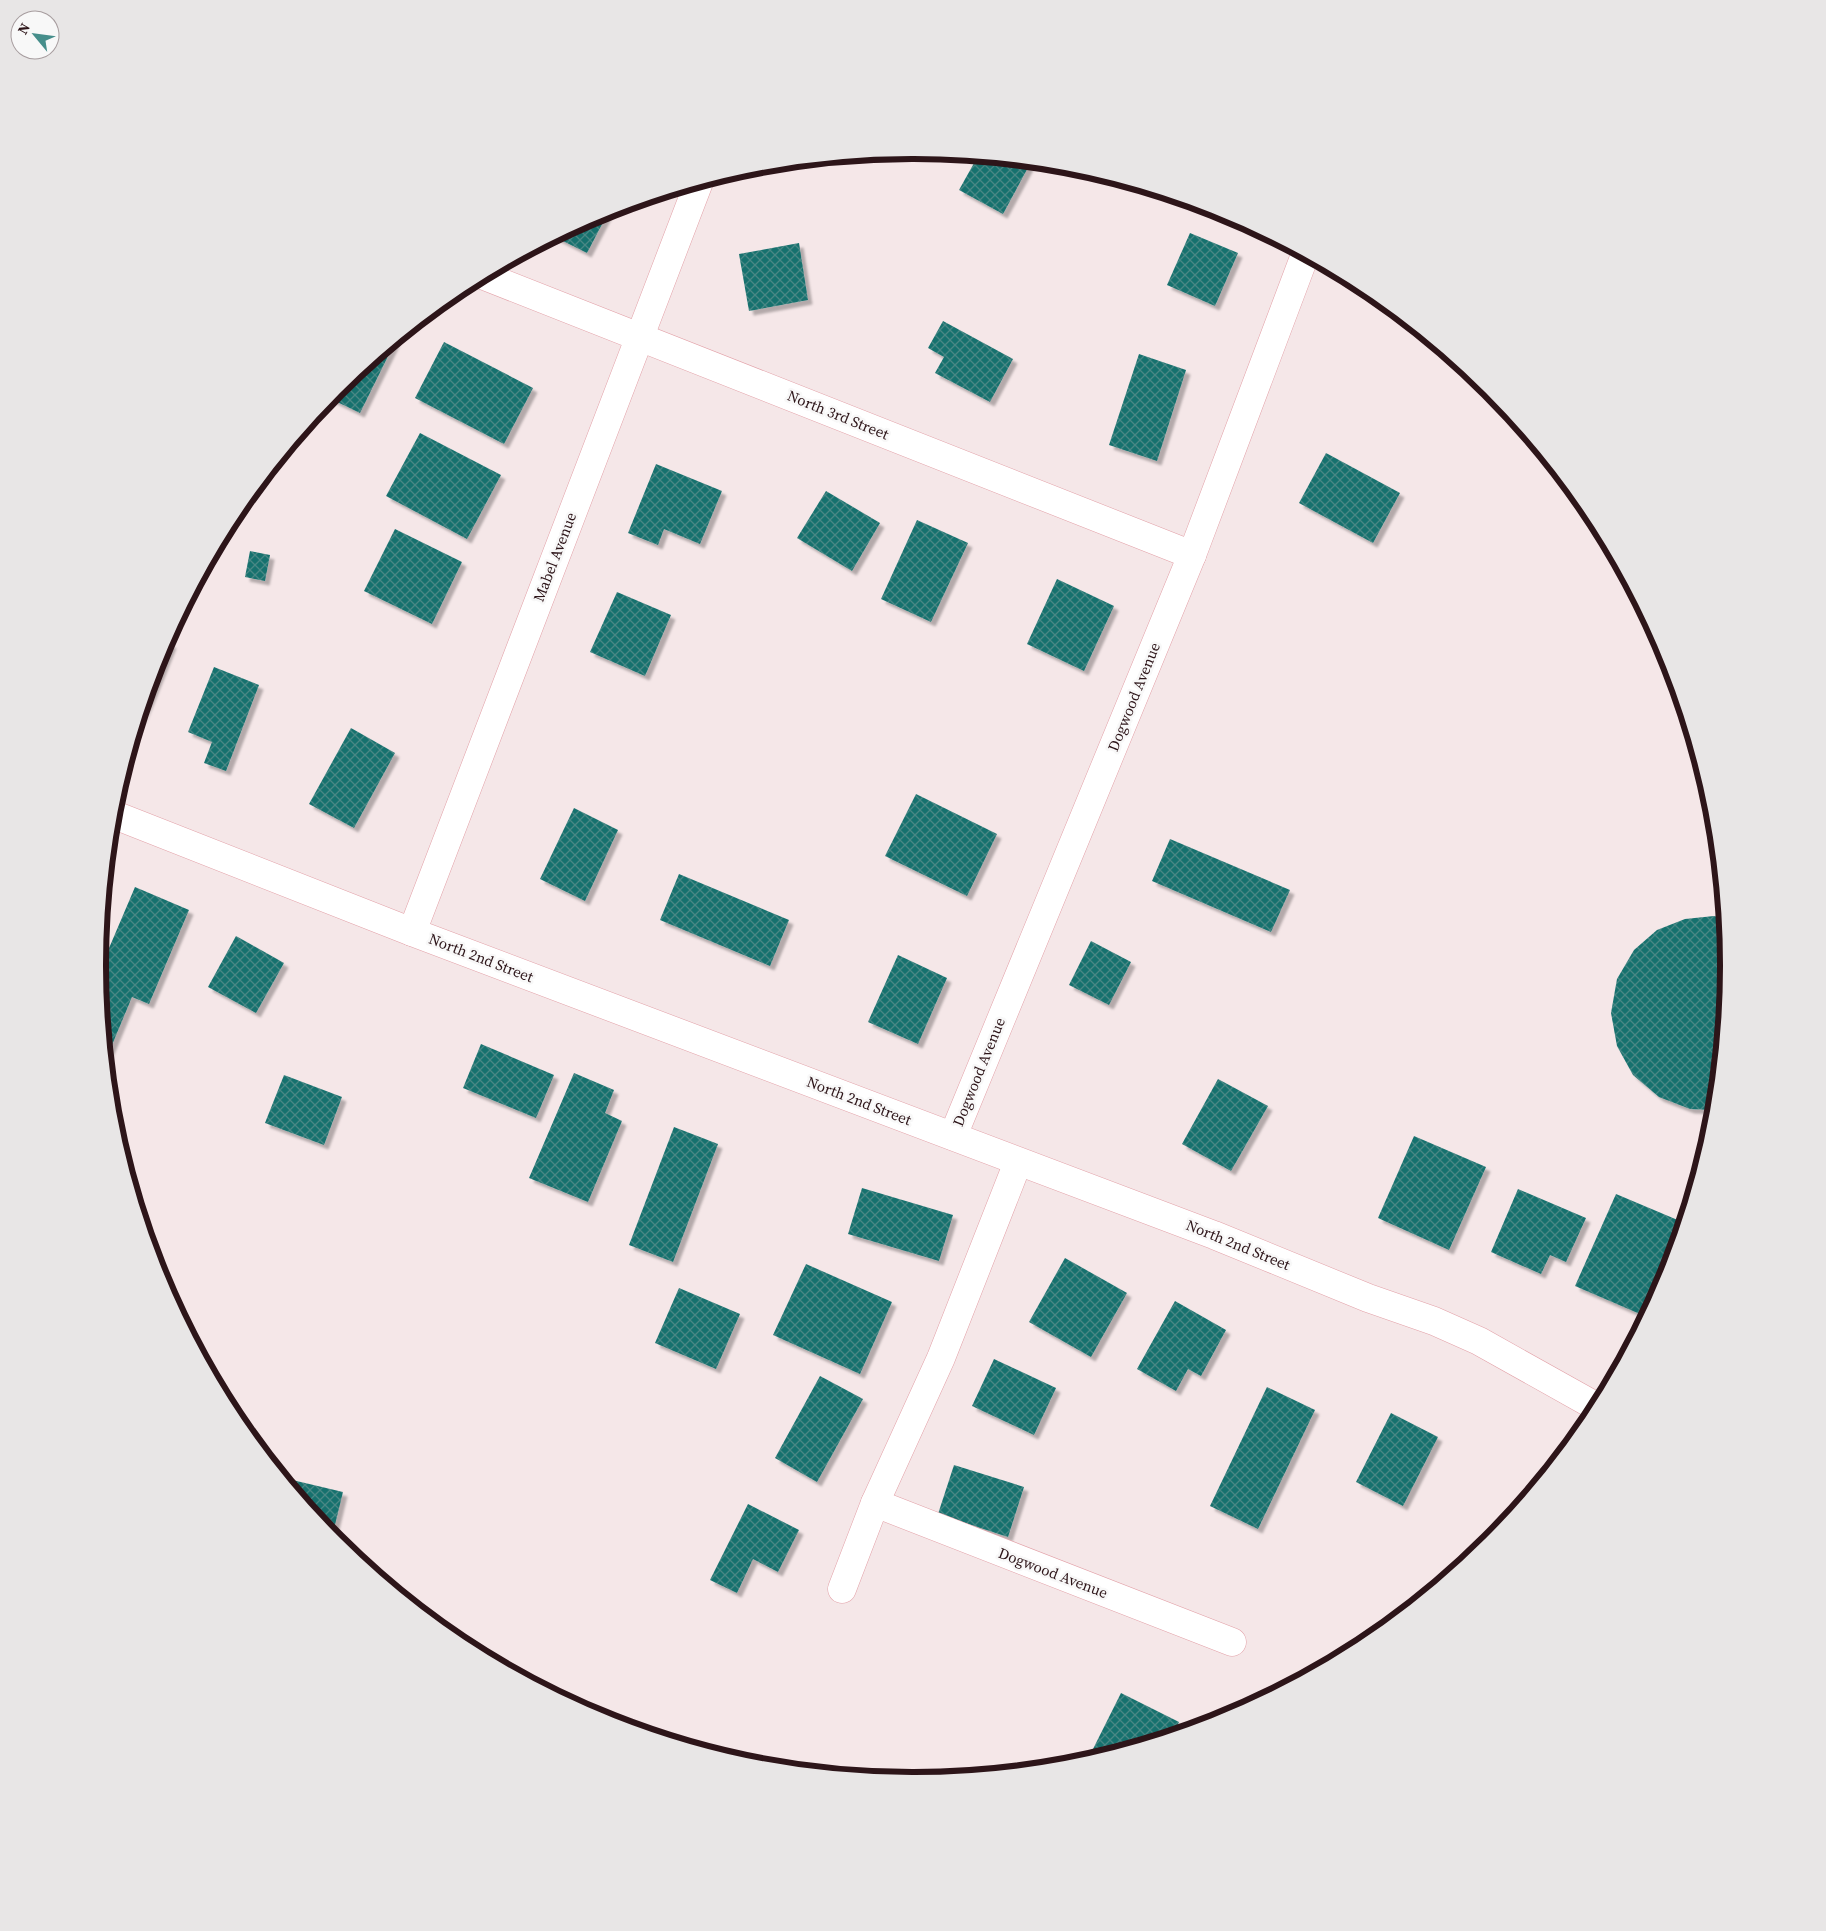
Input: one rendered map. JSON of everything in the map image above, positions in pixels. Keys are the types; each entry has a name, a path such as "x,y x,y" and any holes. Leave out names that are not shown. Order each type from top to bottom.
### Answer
{"street":[{"name":"Mabel Avenue","path":"412,932 697,188"},
{"name":"Dogwood Avenue","path":"953,1136 1192,555 1303,260"},
{"name":"North 3rd Street","path":"490,279 639,336 1192,555"},
{"name":"North 2nd Street","path":"120,817 412,932 1214,1235 1368,1298 1434,1321 1479,1341 1591,1403"},
{"path":"842,1589 875,1504 941,1358 1018,1162"},
{"name":"Dogwood Avenue","path":"875,1504 1232,1642"}],"building":[{"path":"975,161 1028,168 1003,214 959,190"},
{"path":"604,220 587,253 561,240"},
{"path":"1190,233 1238,253 1215,306 1167,285"},
{"path":"799,243 808,300 749,311 739,254"},
{"path":"943,321 1013,359 990,402 935,373 944,357 928,348"},
{"path":"444,342 533,388 504,444 415,398"},
{"path":"391,351 360,413 337,402"},
{"path":"1139,354 1186,370 1157,461 1109,445"},
{"path":"420,433 501,475 467,539 386,496"},
{"path":"1326,453 1400,493 1373,543 1299,503"},
{"path":"656,464 722,491 700,544 664,529 658,545 628,533"},
{"path":"826,491 880,523 852,571 797,538"},
{"path":"917,520 968,543 931,622 881,599"},
{"path":"395,529 462,562 432,624 364,591"},
{"path":"250,551 270,555 265,581 245,577"},
{"path":"1057,579 1114,606 1084,671 1027,644"},
{"path":"617,592 671,615 645,676 590,652"},
{"path":"214,667 259,685 226,771 204,763 212,742 188,732"},
{"path":"351,728 395,753 354,828 309,804"},
{"path":"916,794 997,834 967,896 885,856"},
{"path":"574,808 618,830 585,901 540,879"},
{"path":"1170,839 1290,890 1271,932 1152,881"},
{"path":"679,874 789,920 770,966 660,920"},
{"path":"135,887 189,910 149,1004 132,997 111,1048 108,1018 106,954"},
{"path":"1718,917 1720,966 1718,1018 1713,1071 1706,1110 1690,1109 1659,1097 1633,1075 1617,1046 1611,1013 1617,979 1634,950 1657,930 1685,919"},
{"path":"236,936 284,963 256,1013 208,987"},
{"path":"1091,941 1131,962 1109,1005 1069,985"},
{"path":"898,955 947,978 918,1044 868,1022"},
{"path":"481,1044 554,1075 536,1118 463,1088"},
{"path":"574,1073 614,1090 605,1113 622,1121 588,1202 529,1178"},
{"path":"284,1075 342,1097 324,1145 265,1123"},
{"path":"1218,1079 1268,1106 1231,1171 1182,1144"},
{"path":"674,1127 718,1144 673,1262 629,1245"},
{"path":"1414,1136 1486,1167 1449,1250 1378,1218"},
{"path":"862,1188 953,1215 939,1261 848,1234"},
{"path":"1518,1189 1586,1218 1566,1262 1550,1255 1541,1274 1491,1252"},
{"path":"1616,1194 1678,1220 1640,1314 1575,1286"},
{"path":"1065,1258 1127,1293 1091,1357 1029,1322"},
{"path":"806,1264 892,1302 860,1374 773,1335"},
{"path":"679,1288 740,1314 716,1369 655,1343"},
{"path":"1175,1301 1226,1330 1201,1376 1188,1369 1176,1391 1137,1369"},
{"path":"994,1359 1056,1388 1034,1435 972,1406"},
{"path":"820,1376 863,1399 817,1482 775,1458"},
{"path":"1267,1387 1315,1410 1258,1529 1210,1506"},
{"path":"1391,1413 1438,1437 1403,1506 1356,1482"},
{"path":"954,1465 1024,1487 1008,1537 938,1514"},
{"path":"292,1480 343,1492 334,1527"},
{"path":"748,1504 799,1530 778,1572 753,1559 737,1593 710,1580"},
{"path":"1121,1693 1179,1722 1177,1727 1172,1729 1122,1745 1091,1752"}]}
